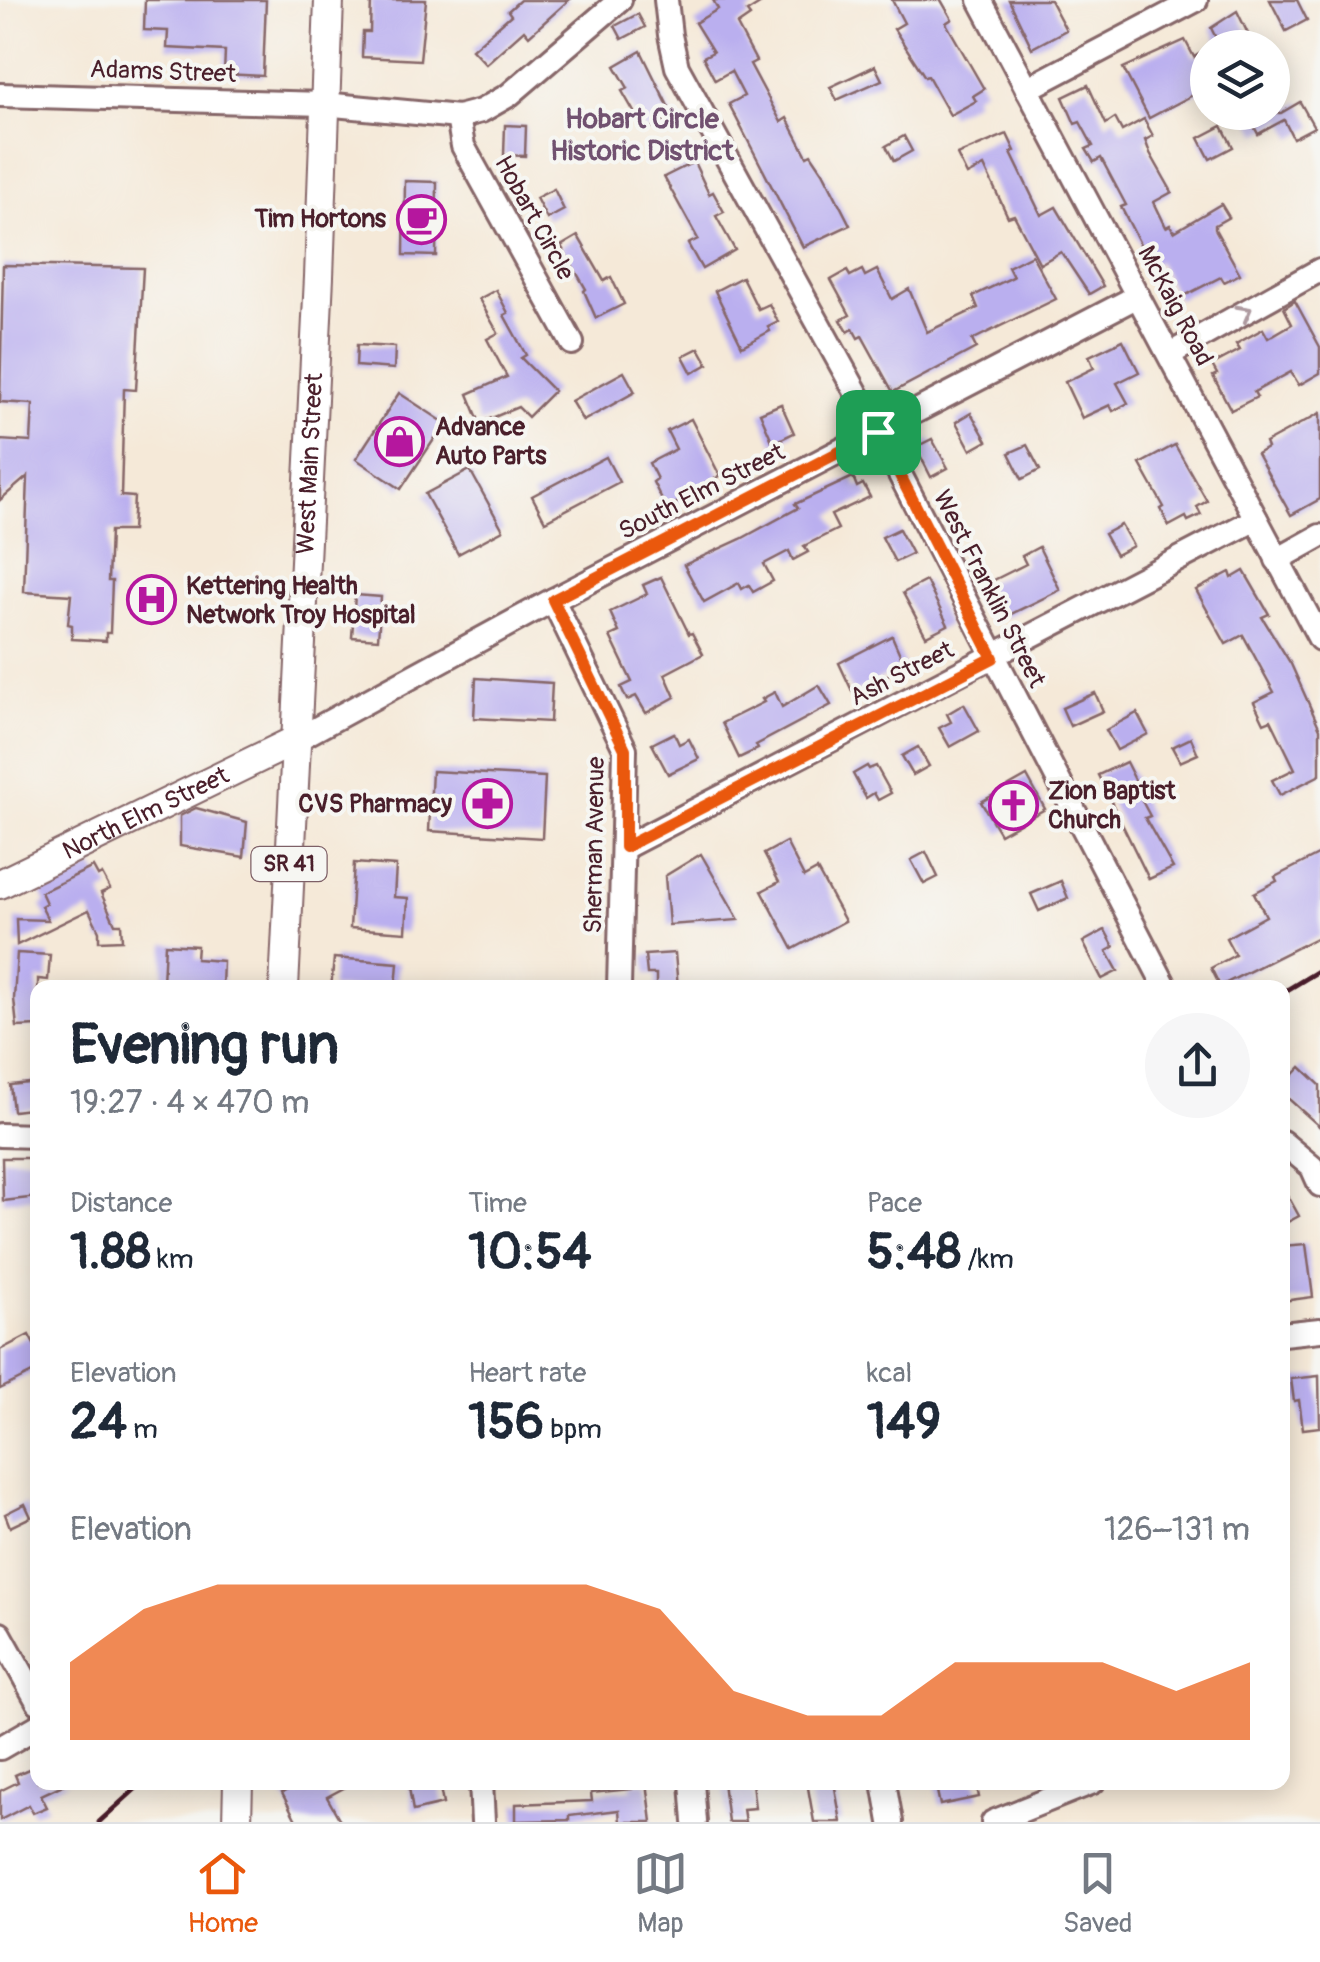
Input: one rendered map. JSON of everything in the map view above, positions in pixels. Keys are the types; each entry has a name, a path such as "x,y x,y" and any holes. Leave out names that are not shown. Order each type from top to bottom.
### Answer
{"main road":[{"name":"West Main Street","path":"284,980 318,295 328,0"},
{"name":"North Elm Street","path":"0,884 294,741"},
{"path":"237,1822 238,1790"}],"street":[{"path":"458,116 481,112 508,96 620,0"},
{"name":"West Franklin Street","path":"666,0 678,67 878,432 1162,980"},
{"name":"McKaig Road","path":"980,0 1320,638"},
{"path":"1027,88 1196,0"},
{"name":"Adams Street","path":"0,95 324,104 458,116"},
{"name":"Hobart Circle","path":"458,116 462,146 572,343"},
{"path":"1170,354 1320,270"},
{"name":"South Elm Street","path":"294,741 553,600 1138,296"},
{"name":"Ash Street","path":"625,847 1256,519"},
{"path":"1277,560 1320,536"},
{"name":"Sherman Avenue","path":"553,600 625,749 618,980"},
{"path":"0,1136 30,1136"},
{"path":"1290,1149 1312,1167 1320,1185"},
{"path":"1290,1333 1320,1330"},
{"path":"0,1634 30,1688"},
{"path":"0,1748 30,1731"},
{"path":"481,1790 483,1822"},
{"path":"692,1790 694,1822"},
{"path":"885,1790 891,1822"},
{"path":"993,1822 1072,1790"}],"building":[{"path":"145,0 266,0 263,76 224,74 225,51 167,48 168,31 144,30"},
{"path":"371,0 426,0 420,60 362,57 363,32 370,32"},
{"path":"520,0 569,0 529,36 524,30 486,64 472,49 511,15 508,11"},
{"path":"713,0 766,0 747,12 750,16 737,25 756,61 750,64 781,122 787,118 807,156 811,154 823,172 850,225 803,247 729,104 744,96 731,71 715,80 703,57 713,52 695,23 718,9"},
{"path":"892,0 941,0 952,19 946,23 984,89 973,96 976,101 950,115 894,29 904,23"},
{"path":"1009,0 1050,0 1066,30 1032,48"},
{"path":"1270,0 1297,0 1307,20 1285,30"},
{"path":"1237,11 1246,30 1212,30"},
{"path":"638,14 645,27 622,39 615,26"},
{"path":"1185,40 1190,49 1190,96 1149,118 1123,68"},
{"path":"641,51 673,116 645,131 622,91 628,88 615,66"},
{"path":"875,66 882,80 837,100 830,87"},
{"path":"1088,85 1106,124 1115,118 1122,131 1144,119 1153,136 1145,140 1172,192 1154,202 1166,227 1170,225 1174,232 1221,204 1229,217 1215,225 1215,229 1240,274 1224,282 1221,277 1178,299 1158,261 1151,265 1121,207 1126,205 1101,158 1094,162 1086,149 1093,146 1080,122 1075,124 1063,97"},
{"path":"1300,102 1314,127 1293,138 1289,130 1290,108"},
{"path":"505,125 526,126 525,156 504,155"},
{"path":"1224,130 1233,147 1210,159 1199,138"},
{"path":"1007,134 1015,151 1011,153 1041,215 1056,207 1103,286 1089,294 1061,252 1040,264 1014,215 1008,217 984,166 967,175 957,155"},
{"path":"904,136 912,151 894,161 886,146"},
{"path":"694,162 709,194 713,192 724,212 716,216 735,250 702,269 688,244 698,239 664,177"},
{"name":"Tim Hortons","path":"405,181 437,182 436,256 404,255"},
{"path":"554,189 564,210 547,219 536,198"},
{"path":"578,236 604,281 611,277 624,304 596,318 586,289 561,246"},
{"path":"1032,255 1056,299 972,340 976,348 893,392 862,336 858,338 853,329 848,332 841,320 850,315 831,280 847,271 850,276 862,270 865,276 877,270 892,299 909,289 927,332 978,308 973,296 1013,277 1008,267"},
{"path":"3,265 143,268 136,390 124,389 121,496 134,497 132,531 110,531 108,581 112,581 110,633 106,633 106,641 72,639 72,625 68,624 71,595 24,592 28,476 0,500 0,440 31,442 33,404 0,402"},
{"path":"742,277 758,309 769,304 778,322 768,327 770,331 742,346 715,291"},
{"path":"496,290 508,313 504,315 526,355 521,358 554,391 528,417 518,407 480,423 468,394 507,377 487,339 498,333 479,299"},
{"path":"1295,301 1320,347 1320,373 1299,385 1291,372 1231,410 1213,376 1217,374 1212,365 1240,350 1236,344 1263,329 1268,338 1292,324 1284,308"},
{"path":"1123,340 1139,372 1117,383 1128,403 1113,411 1110,405 1082,418 1065,382 1094,368 1089,356"},
{"path":"357,345 395,347 394,369 356,366"},
{"path":"699,348 708,364 692,373 683,356"},
{"path":"624,372 635,392 583,421 571,401"},
{"name":"Advance Auto Parts","path":"399,393 445,423 401,489 356,459"},
{"path":"781,404 794,433 773,443 760,413"},
{"path":"971,413 987,441 971,450 956,422"},
{"path":"1320,413 1320,499 1291,515 1257,454 1267,448 1265,443"},
{"path":"691,419 720,476 683,494 685,499 666,508 649,463 676,449 667,431"},
{"path":"932,439 948,468 931,477 916,447"},
{"path":"1027,445 1040,470 1022,479 1009,453"},
{"path":"1175,445 1207,501 1197,507 1201,515 1169,526 1161,509 1164,507 1140,464"},
{"path":"606,457 619,482 545,521 532,496"},
{"path":"470,470 503,530 458,554 425,494"},
{"path":"853,477 857,487 863,484 870,497 831,515 838,529 804,546 808,552 793,560 789,551 764,564 773,581 753,592 749,585 742,589 739,583 704,602 684,565 741,539 798,508 795,504"},
{"path":"1121,525 1133,546 1116,555 1104,534"},
{"path":"899,529 912,554 895,562 882,537"},
{"path":"1039,547 1060,590 1003,618 986,584 1026,564 1022,556"},
{"path":"1244,571 1269,614 1262,617 1291,664 1320,729 1320,775 1280,795 1272,780 1295,769 1271,720 1264,723 1254,702 1274,692 1243,635 1226,644 1196,590 1230,572 1232,578"},
{"path":"661,577 703,654 665,674 675,697 646,713 636,696 627,700 621,687 632,682 610,636 619,632 610,612 647,594 643,585"},
{"path":"926,581 948,625 926,636 903,593"},
{"path":"355,595 381,597 378,639 352,637"},
{"path":"892,636 905,666 853,693 839,663"},
{"path":"476,678 552,683 550,722 474,718"},
{"path":"819,685 831,705 739,758 722,723 764,702 762,699 775,692 782,707"},
{"path":"1095,693 1103,711 1070,726 1062,708"},
{"path":"964,704 979,731 950,747 939,728 951,722 947,714"},
{"path":"1137,713 1148,734 1117,750 1106,730"},
{"path":"674,733 679,744 689,739 699,759 668,774 652,744"},
{"path":"1191,738 1198,754 1180,762 1172,747"},
{"path":"918,747 929,766 913,775 902,756"},
{"path":"1126,762 1150,816 1145,818 1173,868 1149,879 1098,775"},
{"path":"876,766 891,793 878,800 874,793 866,798 853,774"},
{"name":"CVS Pharmacy","path":"432,771 545,777 542,838 429,831"},
{"name":"Zion Baptist Church","path":"1027,776 1045,809 1000,834 981,802"},
{"path":"196,808 247,822 244,857 180,846 180,816"},
{"path":"786,842 804,877 817,870 845,921 793,949 762,891 779,882 764,854"},
{"path":"926,852 938,877 924,884 911,860"},
{"path":"701,854 739,920 669,925 665,876"},
{"path":"1320,854 1320,936 1232,980 1217,980 1211,968 1235,955 1226,938 1266,916 1254,893 1277,881 1275,877"},
{"path":"354,863 396,866 394,897 408,898 406,932 350,928"},
{"path":"93,867 110,889 101,893 115,924 121,924 122,940 99,941 99,931 89,910 17,945 16,919 48,920 41,906 46,903 41,892"},
{"path":"1061,881 1068,898 1039,911 1031,894"},
{"path":"1105,930 1114,947 1107,951 1118,971 1102,979 1083,942"},
{"path":"165,944 197,946 196,959 223,961 222,980 163,980"},
{"path":"17,953 50,955 48,980 30,980 30,1026 17,1027"},
{"path":"675,953 677,980 656,980 656,974 647,974 645,955"},
{"path":"334,958 398,963 397,980 332,980"},
{"path":"1301,1067 1320,1085 1320,1127 1290,1100 1290,1079"},
{"path":"30,1083 30,1109 13,1111 10,1085"},
{"path":"2,1158 30,1158 30,1198 3,1201"},
{"path":"1290,1200 1299,1216 1290,1221"},
{"path":"1306,1244 1313,1297 1290,1300 1290,1245"},
{"path":"30,1337 30,1374 0,1389 0,1350"},
{"path":"1319,1376 1320,1427 1303,1429 1291,1379"},
{"path":"25,1504 30,1517 10,1527 5,1514"},
{"path":"30,1768 30,1790 52,1790 41,1795 47,1807 33,1813 29,1805 0,1820 0,1791 18,1782 15,1775"},
{"path":"340,1790 327,1797 341,1822 297,1822 282,1793"},
{"path":"409,1790 440,1790 443,1804 413,1811"},
{"path":"648,1790 652,1822 620,1822 619,1810 569,1816 569,1820 516,1821 516,1804 592,1801 591,1793"},
{"path":"724,1790 753,1790 755,1808 743,1809 745,1822 728,1822"},
{"path":"808,1790 835,1790 841,1822 814,1822"},
{"path":"937,1790 978,1790 979,1797 940,1805"}],"railway":[{"path":"1290,988 1320,970"},
{"path":"99,1822 134,1790"}],"place":[{"name":"Tim Hortons","path":"421,219"},
{"name":"Advance Auto Parts","path":"400,441"},
{"name":"Kettering Health Network Troy Hospital","path":"151,600"},
{"name":"CVS Pharmacy","path":"487,804"},
{"name":"Zion Baptist Church","path":"1013,805"}],"district":[{"name":"Hobart Circle Historic District","path":"642,135"}],"route":[{"path":"878,432 993,658 625,847 625,749 553,600 878,432"}]}
